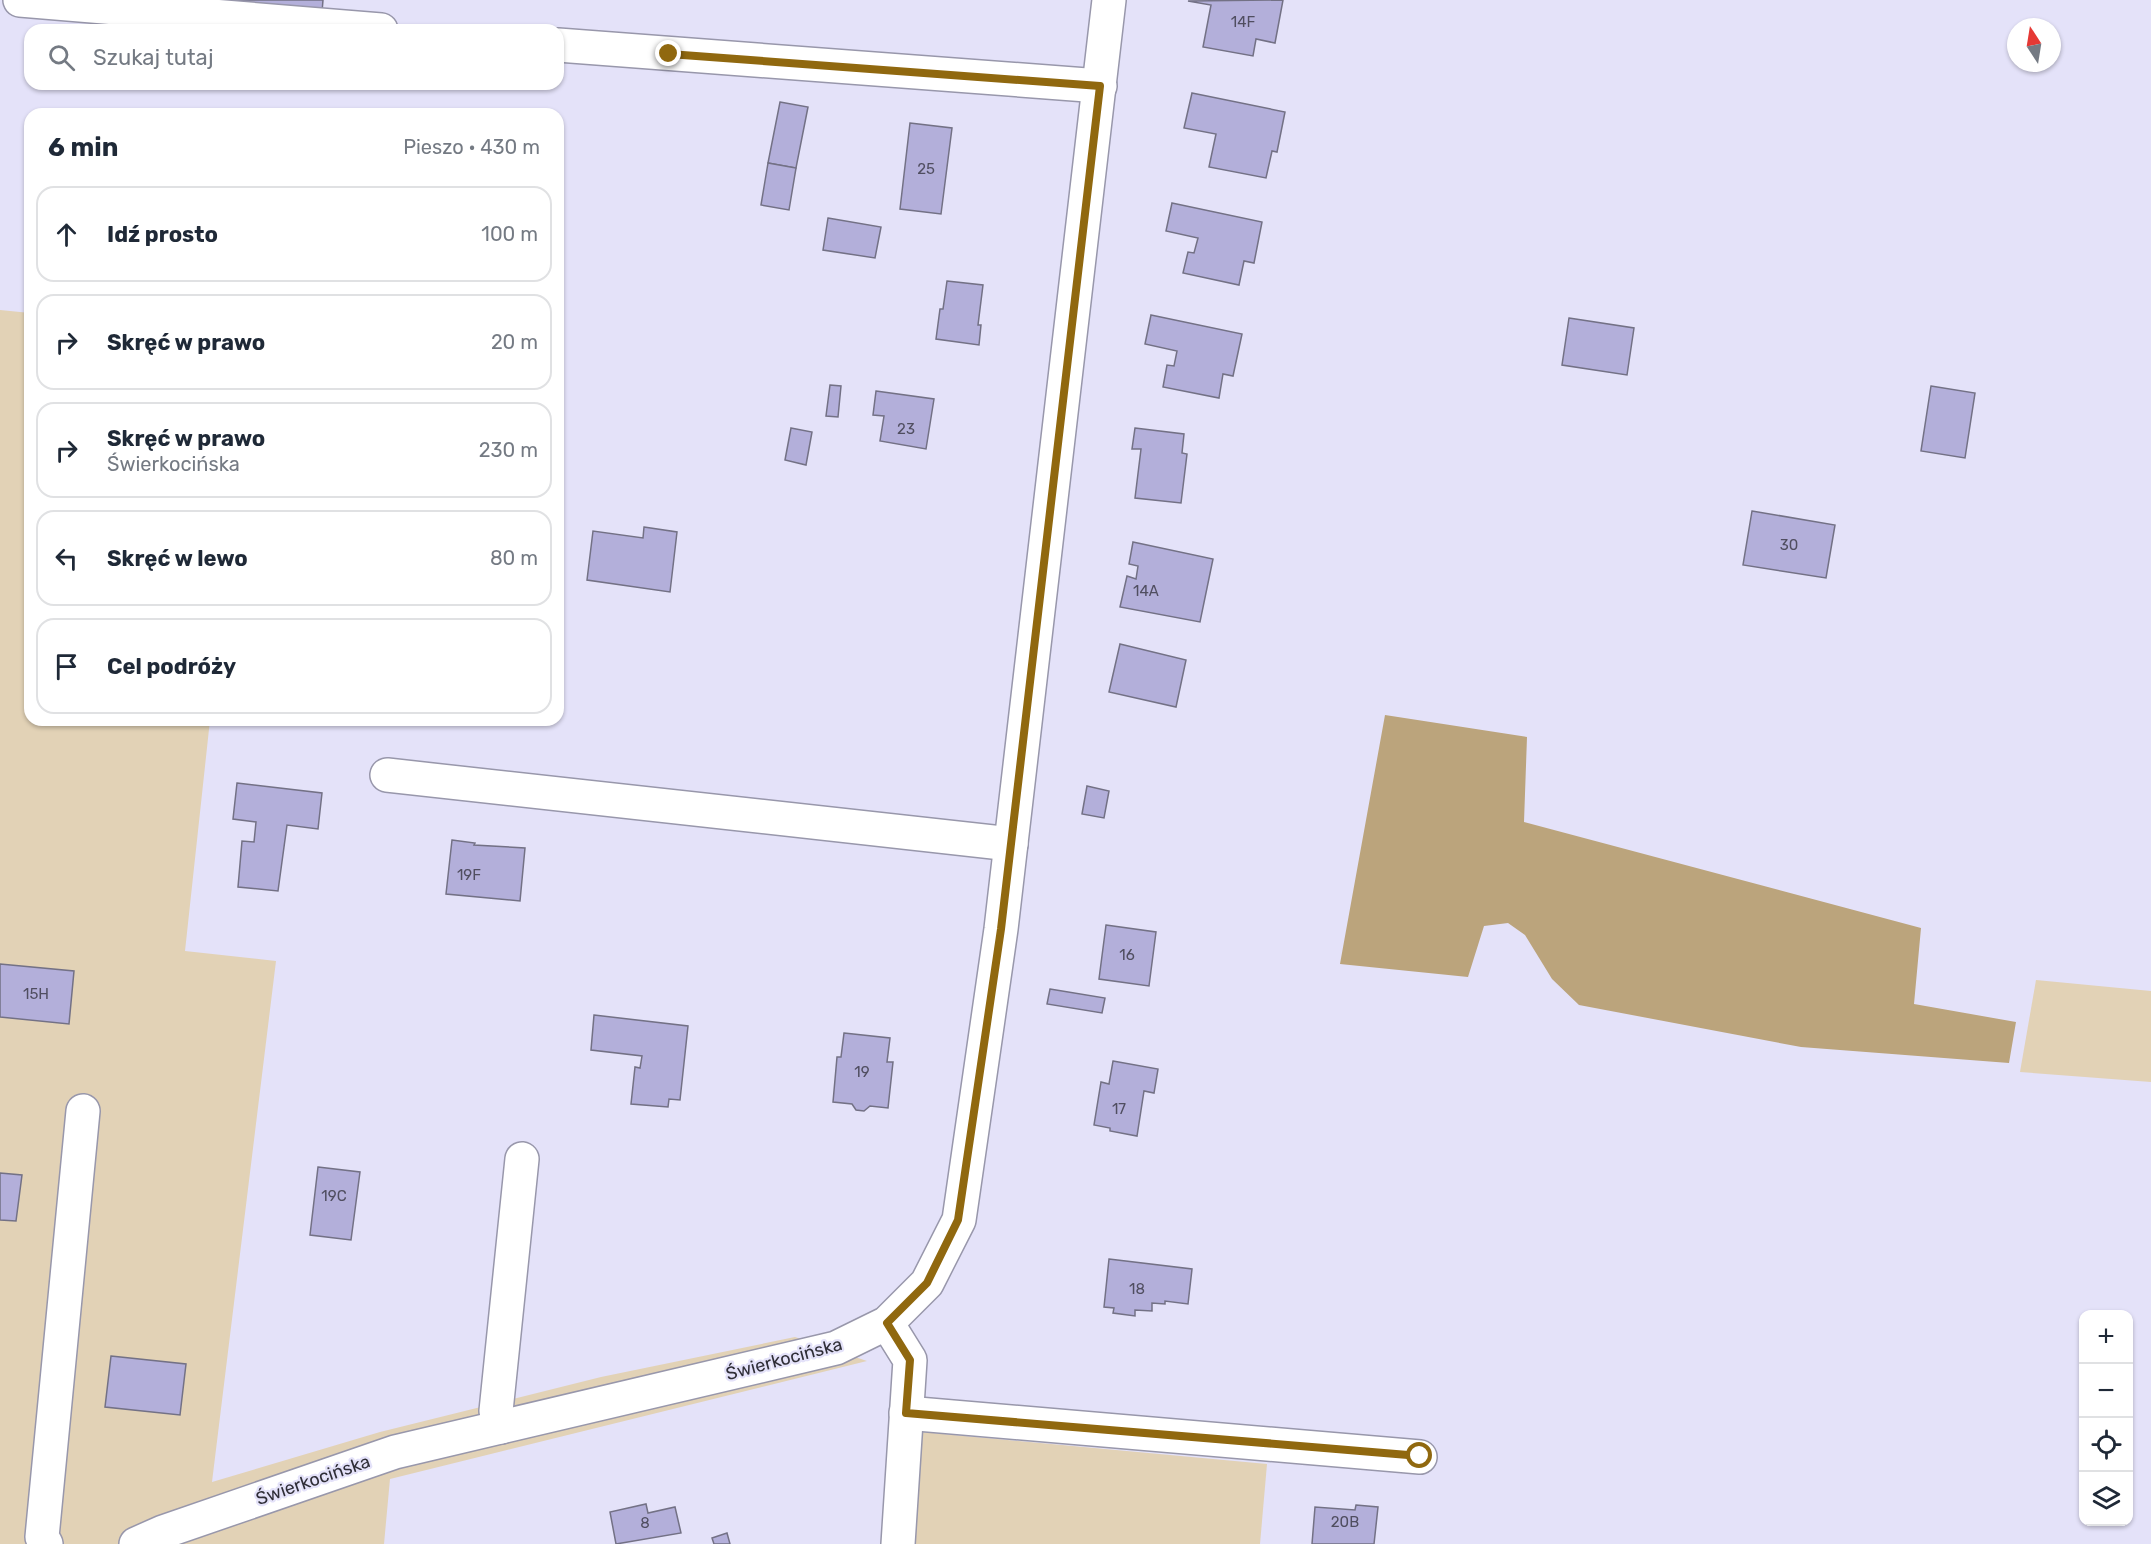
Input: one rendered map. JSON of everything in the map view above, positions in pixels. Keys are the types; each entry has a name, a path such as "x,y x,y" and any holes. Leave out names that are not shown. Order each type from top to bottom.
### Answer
{"street":[{"path":"20,0 309,24"},
{"name":"Świerkocińska","path":"136,1544 163,1532 395,1452 836,1348 887,1323 927,1283 958,1220 1001,929 1109,0"},
{"path":"564,45 1100,86"},
{"path":"387,776 1011,844"},
{"path":"46,1544 42,1537 83,1111"},
{"path":"501,1427 496,1411 522,1159"},
{"path":"887,1323 910,1360 898,1544"},
{"path":"906,1413 1420,1456"}],"shaded area":[{"path":"0,310 24,312 24,726 209,726 185,951 276,961 212,1482 380,1432 601,1377 795,1337 867,1361 390,1479 384,1544 0,1544"},
{"path":"1385,715 1527,737 1524,822 1921,928 1914,1004 2016,1022 2009,1063 1801,1047 1579,1005 1552,979 1525,935 1508,923 1484,926 1468,977 1340,964"},
{"path":"2036,980 2151,991 2151,1082 2020,1072"},
{"path":"911,1431 1267,1464 1260,1544 904,1544"}],"building":[{"path":"235,0 323,0 322,12 235,4"},
{"path":"1283,0 1275,43 1256,39 1253,56 1203,47 1211,5 1188,1"},
{"path":"1192,93 1285,112 1277,152 1272,151 1266,178 1209,167 1216,134 1184,128"},
{"path":"780,102 808,107 796,168 768,163"},
{"path":"910,123 952,128 941,214 900,209"},
{"path":"768,163 796,168 789,210 761,205"},
{"path":"1172,203 1262,222 1254,263 1244,261 1239,285 1183,273 1188,252 1194,253 1198,238 1166,231"},
{"path":"828,218 881,227 875,258 823,250"},
{"path":"947,281 983,285 978,325 981,325 979,345 936,339"},
{"path":"1151,315 1242,334 1233,376 1223,374 1219,398 1163,387 1167,365 1174,366 1177,351 1145,344"},
{"path":"1569,318 1634,328 1627,375 1562,365"},
{"path":"830,385 841,386 838,417 826,416"},
{"path":"1931,386 1975,393 1965,458 1921,451"},
{"path":"876,391 934,399 926,449 880,441 884,416 873,415"},
{"path":"791,428 812,432 806,465 785,460"},
{"path":"1135,428 1184,434 1182,453 1187,454 1181,503 1135,498 1141,449 1132,449"},
{"path":"1752,511 1835,525 1826,578 1743,565"},
{"path":"644,527 677,532 670,592 587,580 593,531 643,538"},
{"path":"1133,542 1213,559 1200,622 1120,607 1127,576 1136,579 1138,566 1129,564"},
{"path":"1120,644 1186,660 1176,707 1109,692"},
{"path":"237,783 322,793 318,829 287,825 278,891 238,887 242,841 254,842 256,822 233,819"},
{"path":"1087,786 1109,791 1104,818 1082,814"},
{"path":"452,840 475,843 474,845 525,848 520,901 446,894"},
{"path":"1106,925 1156,932 1149,986 1099,979"},
{"path":"0,964 74,971 69,1024 0,1017"},
{"path":"1050,989 1105,998 1102,1013 1047,1004"},
{"path":"594,1015 688,1026 680,1100 669,1099 668,1107 631,1104 635,1067 640,1068 642,1056 591,1050"},
{"path":"844,1033 890,1038 887,1062 893,1062 888,1108 870,1106 864,1111 856,1110 852,1104 833,1102 837,1057 841,1057"},
{"path":"1113,1061 1158,1069 1154,1093 1144,1091 1137,1136 1110,1131 1110,1128 1094,1125 1101,1082 1109,1084"},
{"path":"318,1167 360,1172 351,1240 310,1235"},
{"path":"0,1173 22,1175 16,1221 0,1220"},
{"path":"1109,1259 1192,1269 1188,1304 1165,1301 1165,1304 1152,1303 1152,1311 1135,1310 1135,1316 1113,1313 1114,1308 1104,1307"},
{"path":"111,1356 186,1364 180,1415 105,1407"},
{"path":"646,1504 648,1513 675,1507 681,1533 616,1544 610,1512"},
{"path":"1356,1505 1378,1507 1374,1544 1312,1544 1315,1507 1355,1510"},
{"path":"727,1533 730,1544 714,1544 712,1538"}],"route":[{"path":"669,54 1100,86 1001,929 958,1220 927,1283 887,1323 910,1360 906,1413 1420,1456"}]}
